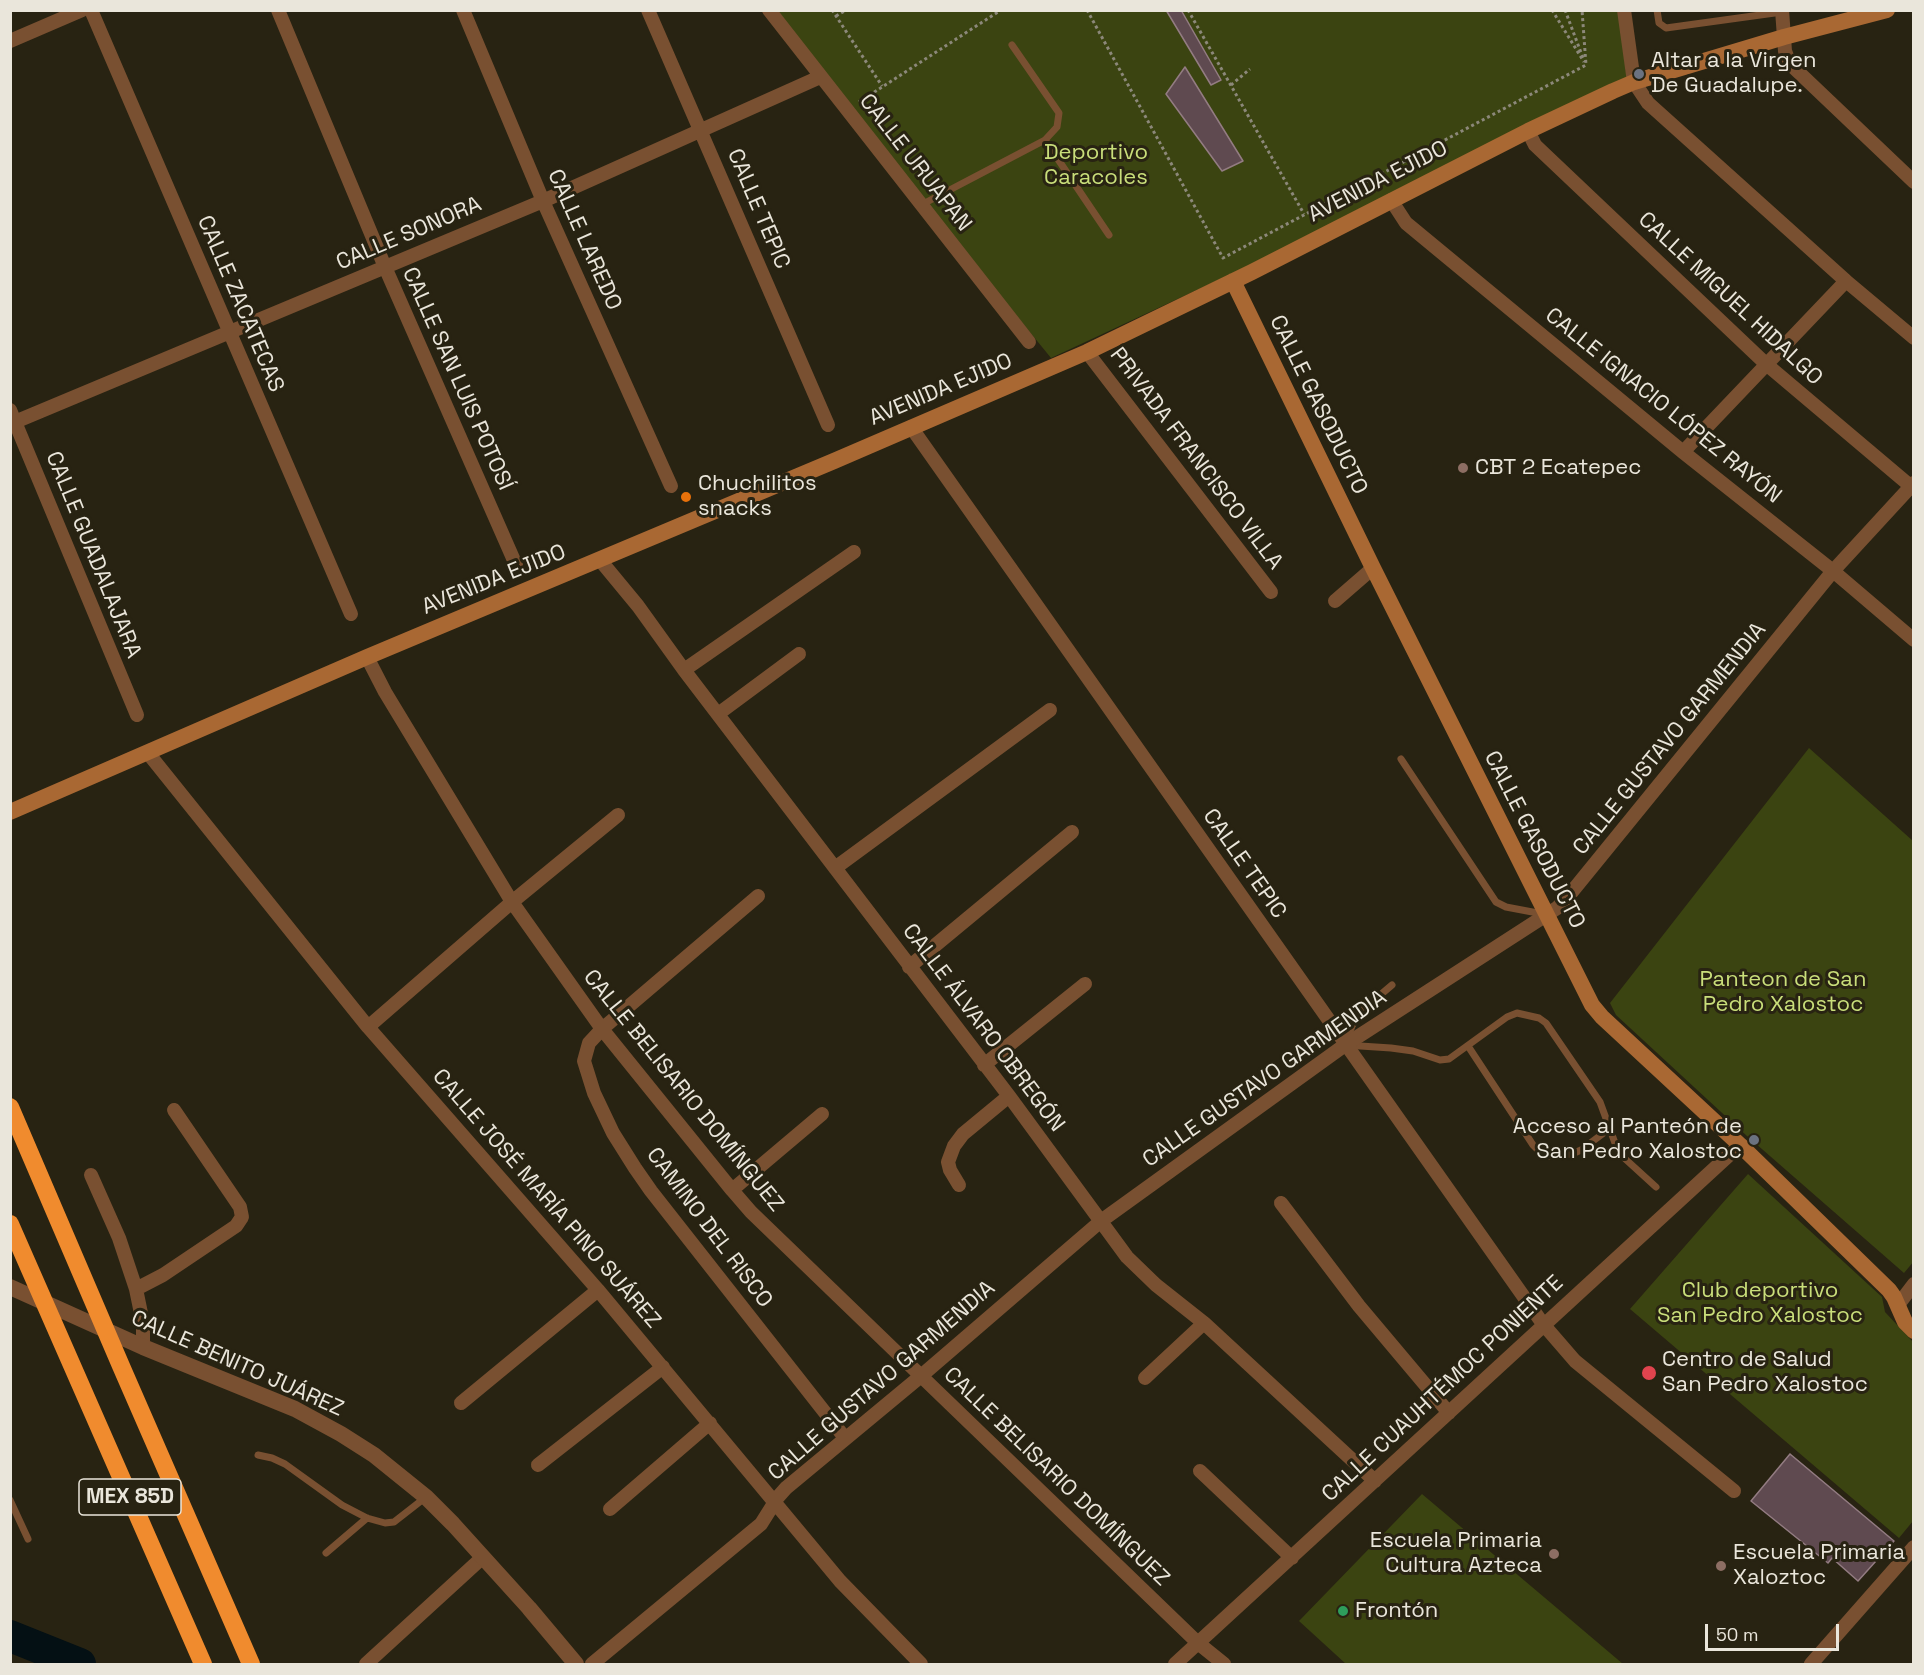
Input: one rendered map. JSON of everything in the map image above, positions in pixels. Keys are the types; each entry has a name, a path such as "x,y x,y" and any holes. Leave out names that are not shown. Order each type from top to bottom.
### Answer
{"highway":[{"name":"MEX 85D","path":"10,1107 251,1665"},
{"name":"MEX 85D","path":"10,1224 203,1665"}],"main road":[{"name":"AVENIDA EJIDO","path":"10,812 368,657 600,561 1087,352 1233,281 1528,131 1634,82 1875,12"},
{"name":"CALLE GASODUCTO","path":"1233,281 1373,568 1593,1005 1602,1017 1740,1145 1889,1290 1905,1322 1914,1331"}],"street":[{"path":"10,41 82,10"},
{"name":"CALLE ZACATECAS","path":"91,10 351,614"},
{"name":"CALLE SAN LUIS POTOSÍ","path":"278,10 385,267 516,566"},
{"name":"CALLE LAREDO","path":"463,10 543,201 670,486"},
{"name":"CALLE TEPIC","path":"648,10 828,425"},
{"name":"CALLE URUAPAN","path":"769,10 1029,342"},
{"path":"1624,10 1634,82 1648,103 1846,281 1914,338"},
{"path":"1782,11 1785,51 1790,64 1914,182"},
{"name":"CALLE SONORA","path":"12,419 229,333 543,201 820,77"},
{"name":"CALLE MIGUEL HIDALGO","path":"1528,131 1535,146 1766,364 1913,486"},
{"name":"CALLE IGNACIO LÓPEZ RAYÓN","path":"1391,200 1406,223 1683,452 1833,571 1914,640"},
{"path":"1683,452 1846,281"},
{"name":"PRIVADA FRANCISCO VILLA","path":"1087,352 1271,592"},
{"name":"CALLE GUADALAJARA","path":"12,419 137,715"},
{"name":"CALLE TEPIC","path":"911,428 1543,1324 1575,1360 1734,1491"},
{"name":"CALLE GUSTAVO GARMENDIA","path":"592,1665 761,1524 786,1488 921,1376 1101,1221 1345,1045 1566,899 1833,571 1913,486"},
{"path":"684,670 854,552"},
{"name":"CALLE ÁLVARO OBREGÓN","path":"600,561 638,606 684,670 1009,1096 1127,1257 1142,1273 1204,1323 1374,1481"},
{"path":"1335,601 1373,568"},
{"path":"718,714 800,654"},
{"name":"CALLE BELISARIO DOMÍNGUEZ","path":"368,657 385,692 512,902 602,1029 732,1190 751,1212 1198,1643 1224,1665"},
{"path":"835,868 1050,710"},
{"name":"CALLE JOSÉ MARÍA PINO SUÁREZ","path":"148,753 368,1027 598,1290 840,1581 921,1665"},
{"path":"368,1027 512,902 618,815"},
{"path":"909,967 1072,832"},
{"path":"602,1029 758,896"},
{"path":"984,1065 1085,984"},
{"name":"CAMINO DEL RISCO","path":"602,1029 589,1043 584,1060 594,1093 613,1133 651,1191 845,1438"},
{"path":"959,1185 950,1170 949,1153 963,1134 1009,1096"},
{"path":"136,1289 163,1275 236,1226 242,1217 240,1207 174,1110"},
{"path":"732,1190 822,1114"},
{"name":"CALLE CUAUHTÉMOC PONIENTE","path":"1175,1665 1740,1145"},
{"path":"90,1175 120,1238 136,1289 143,1323 144,1347"},
{"path":"1281,1203 1359,1306 1449,1413"},
{"path":"1898,1305 1914,1284"},
{"name":"CALLE BENITO JUÁREZ","path":"10,1287 144,1347 295,1409 374,1455 426,1497 483,1557 576,1665"},
{"path":"461,1403 598,1290"},
{"path":"1145,1377 1204,1323"},
{"path":"538,1465 663,1367"},
{"path":"610,1509 710,1423"},
{"path":"1200,1471 1292,1558"},
{"path":"1811,1665 1914,1547"},
{"path":"366,1665 483,1557"}],"lane":[{"path":"1657,10 1659,23 1666,28 1782,11"},
{"path":"921,205 1045,140 1056,127 1059,113 1012,45"},
{"path":"1045,140 1108,235"},
{"path":"1401,759 1496,902 1506,907 1546,914"},
{"path":"1392,985 1359,1013 1345,1045 1413,1051 1440,1060 1449,1059 1508,1017 1517,1013 1539,1018 1546,1023 1600,1102 1609,1129 1622,1156 1656,1187"},
{"path":"1468,1046 1533,1145 1540,1152 1549,1156 1572,1154 1609,1129"},
{"path":"258,1455 285,1464 342,1505 367,1518 385,1523 394,1522 426,1497"},
{"path":"10,1500 28,1539"},
{"path":"326,1552 367,1518"}],"path":[{"path":"832,10 882,86"},
{"path":"836,16 846,10"},
{"path":"847,110 1001,10"},
{"path":"1087,10 1223,258 1586,65"},
{"path":"1188,10 1304,214"},
{"path":"1552,10 1586,65"},
{"path":"1565,10 1586,65"},
{"path":"1582,10 1586,65"},
{"path":"1231,85 1250,69"}],"green space":[{"name":"Deportivo Caracoles","path":"768,11 1619,11 1628,89 1051,358"},
{"name":"Panteon de San Pedro Xalostoc","path":"1809,748 1913,841 1914,1261 1904,1273 1747,1136 1616,1015 1610,1003"},
{"name":"Club deportivo San Pedro Xalostoc","path":"1748,1174 1882,1297 1885,1312 1913,1342 1913,1521 1899,1538 1630,1309"},
{"path":"1422,1494 1623,1664 1346,1664 1299,1621"}],"building":[{"path":"1166,10 1181,10 1221,80 1211,85"},
{"path":"1185,67 1243,161 1222,171 1166,94"},
{"path":"1790,1454 1894,1541 1858,1581 1832,1558 1828,1563 1751,1501"}],"waterway":[{"path":"10,1636 80,1664"}],"place":[{"name":"Altar a la Virgen De Guadalupe.","path":"1639,74"},
{"name":"CBT 2 Ecatepec","path":"1463,468"},
{"name":"Chuchilitos snacks","path":"686,497"},
{"name":"Acceso al Panteón de San Pedro Xalostoc","path":"1754,1140"},
{"name":"Centro de Salud San Pedro Xalostoc","path":"1649,1373"},
{"name":"Escuela Primaria Cultura Azteca","path":"1554,1554"},
{"name":"Escuela Primaria Xaloztoc","path":"1721,1566"},
{"name":"Frontón","path":"1343,1611"}]}
